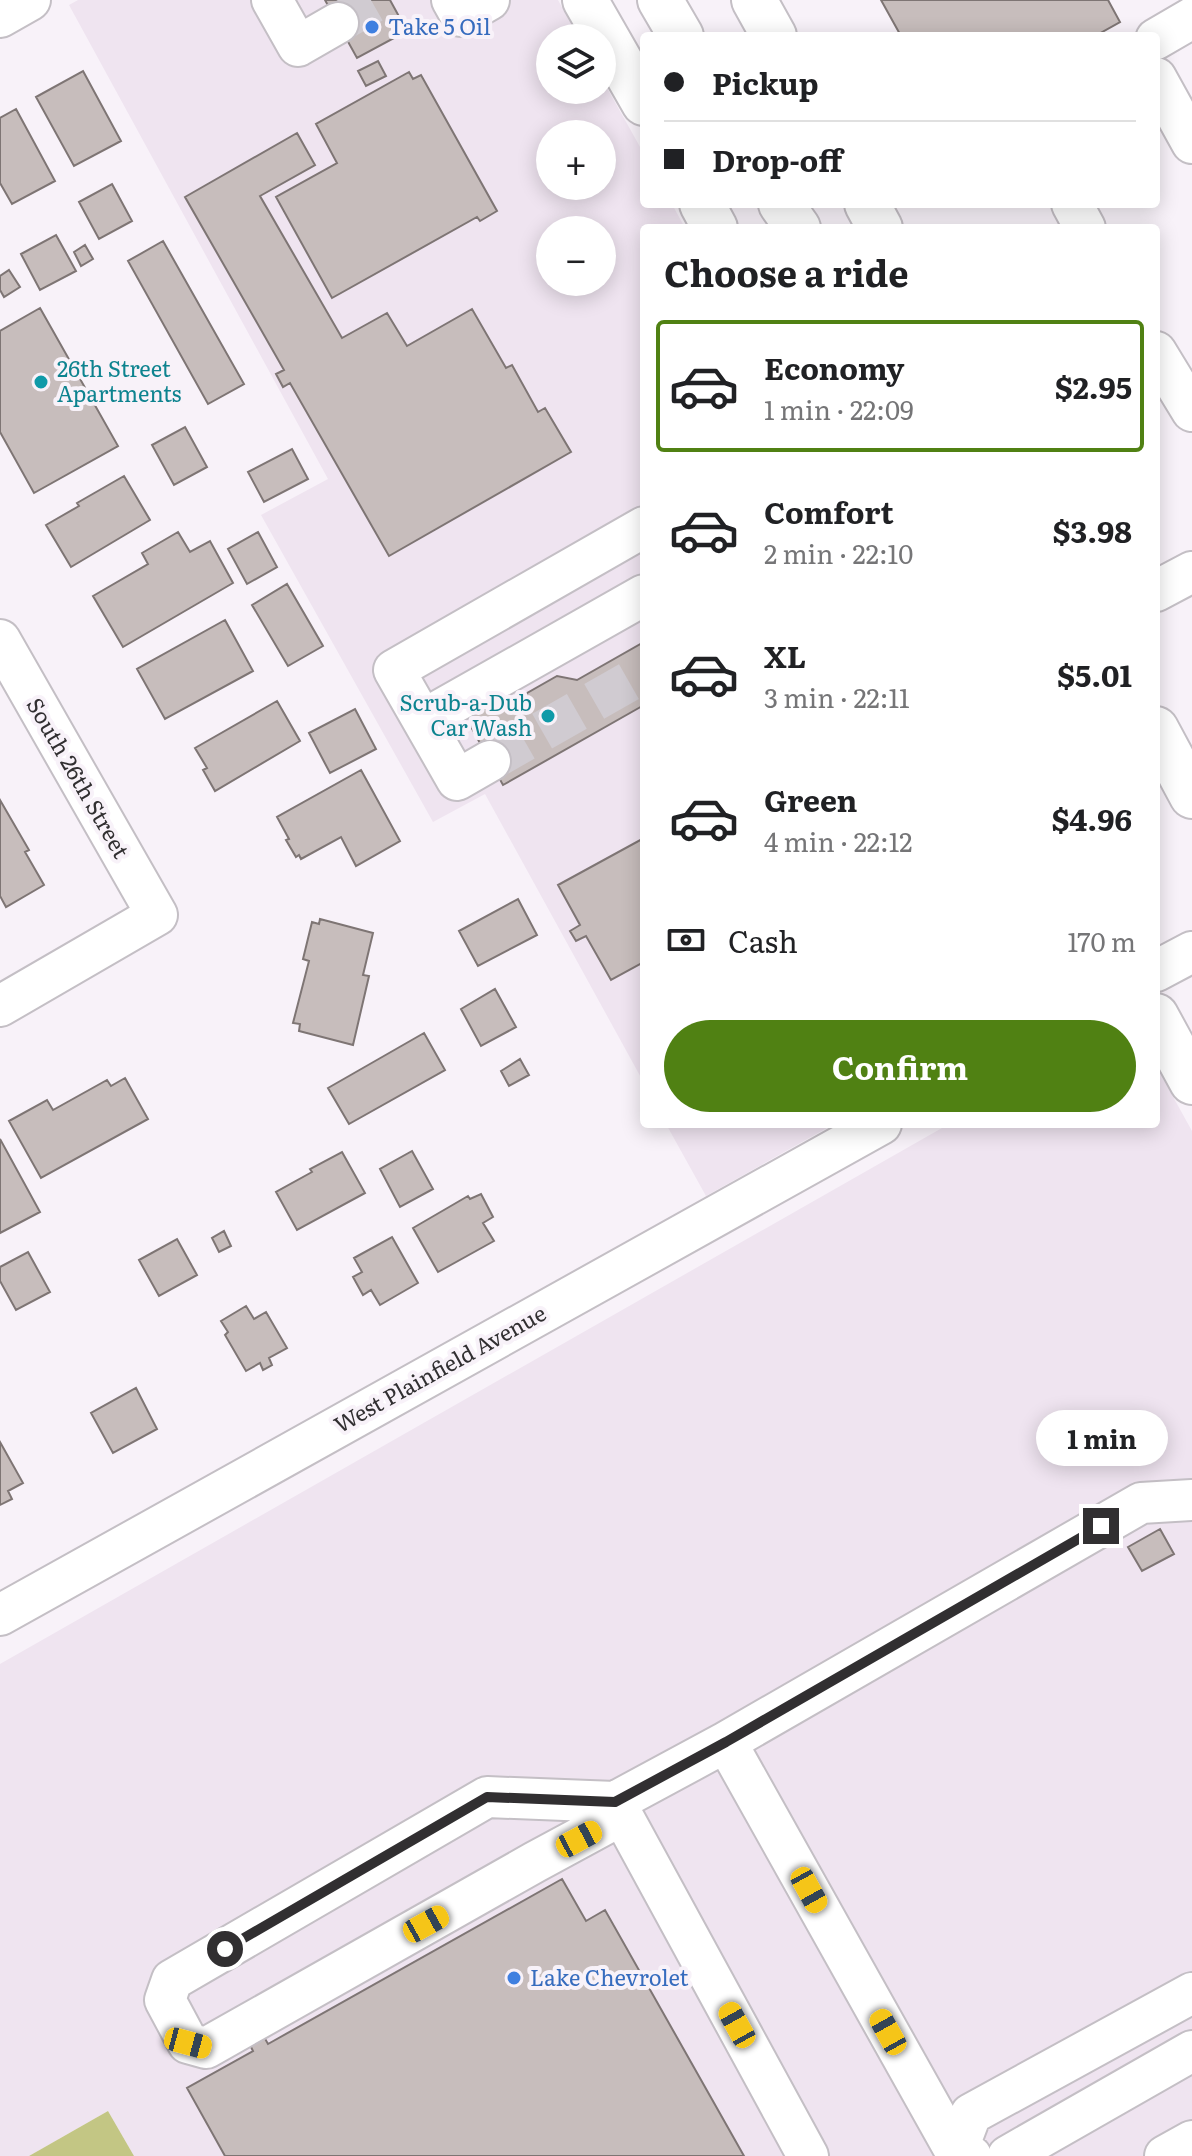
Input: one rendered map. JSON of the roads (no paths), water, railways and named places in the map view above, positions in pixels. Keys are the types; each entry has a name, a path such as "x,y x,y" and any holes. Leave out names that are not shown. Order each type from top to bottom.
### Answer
{"main road":[{"path":"585,0 640,96"},
{"path":"660,0 679,32"},
{"path":"754,0 772,32"},
{"path":"1160,736 1192,796"},
{"path":"1160,1023 1192,1082"}],"street":[{"path":"0,17 30,0"},
{"path":"272,0 298,46 338,23"},
{"path":"452,0 461,16 489,0"},
{"path":"1160,37 1192,18"},
{"path":"1160,85 1192,143"},
{"path":"1160,359 1192,411"},
{"path":"474,771 423,720 394,670 640,529"},
{"path":"1160,589 1192,572"},
{"path":"423,720 640,597"},
{"name":"South 26th Street","path":"0,640 157,915 0,1006"},
{"path":"1160,969 1192,952"},
{"name":"West Plainfield Avenue","path":"0,1615 874,1128"},
{"path":"618,1809 487,1797 172,1980 165,2000 188,2043 206,2048 535,1862 726,1742 1141,1503 1192,1500"},
{"path":"726,1742 959,2155"},
{"path":"618,1809 808,2156"},
{"path":"959,2155 971,2114 1192,1993"},
{"path":"1008,2156 1192,2051"},
{"path":"1165,2156 1192,2141"}],"tunnel":[{"path":"338,23 378,0"},
{"path":"490,761 640,675"}],"place":[{"name":"Take 5 Oil","path":"372,27"},
{"name":"26th Street Apartments","path":"41,382"},
{"name":"Scrub-a-Dub Car Wash","path":"548,716"},
{"name":"Lake Chevrolet","path":"514,1978"}]}
